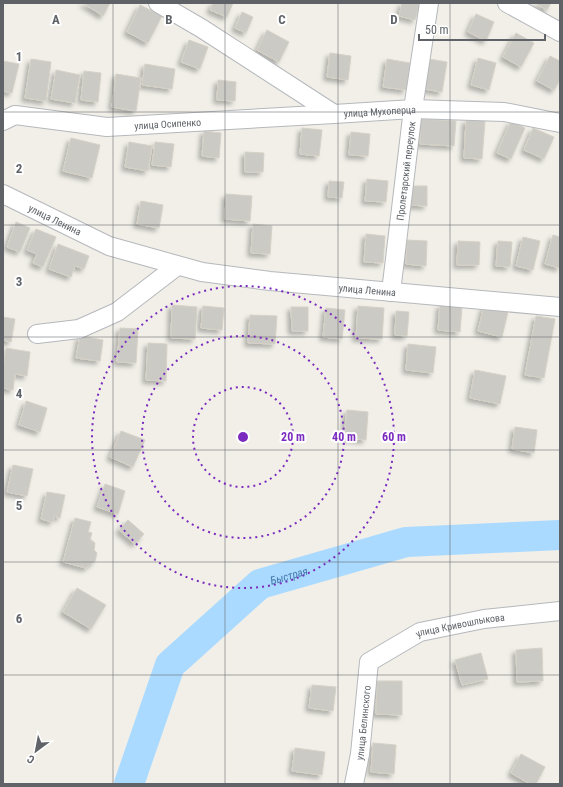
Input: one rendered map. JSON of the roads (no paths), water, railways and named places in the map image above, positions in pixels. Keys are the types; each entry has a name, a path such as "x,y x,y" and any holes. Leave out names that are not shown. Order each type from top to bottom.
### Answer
{"street":[{"name":"улица Мухоперца","path":"158,3 201,28 334,114 413,109 504,112 560,123"},
{"name":"Пролетарский переулок","path":"391,292 413,109 429,3"},
{"path":"507,3 560,32"},
{"name":"улица Осипенко","path":"3,121 15,115 106,128 334,114"},
{"name":"улица Ленина","path":"3,194 109,246 202,272 270,281 560,307"},
{"path":"37,334 79,329 117,312 177,266"},
{"name":"улица Кривошлыкова","path":"369,662 420,632 484,619 560,611"},
{"name":"улица Белинского","path":"354,784 360,754 369,662"}],"waterway":[{"name":"Быстрая","path":"129,784 170,665 260,584 406,542 560,535"}]}
